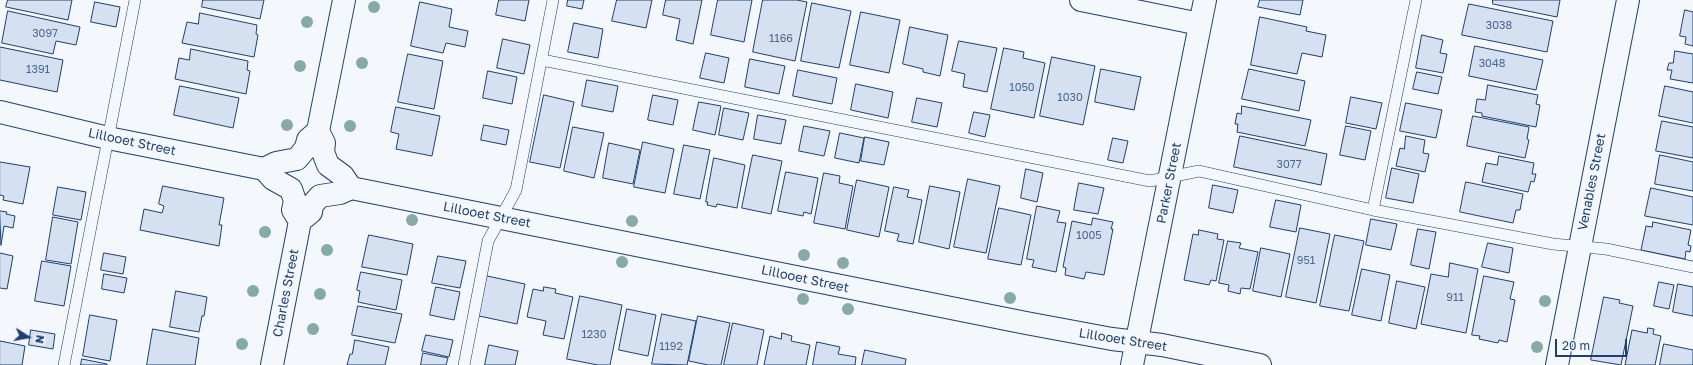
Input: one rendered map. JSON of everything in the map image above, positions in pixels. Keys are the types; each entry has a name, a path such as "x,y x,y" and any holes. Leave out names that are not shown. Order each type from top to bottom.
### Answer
{"street":[{"path":"264,169 276,163 297,159 306,148 308,140 318,131 344,0"},
{"path":"1080,0 1200,24"},
{"name":"Parker Street","path":"1132,365 1205,0"},
{"name":"Venables Street","path":"1557,365 1628,0"},
{"name":"Lillooet Street","path":"0,112 108,138 264,169"},
{"path":"318,131 324,143 323,152 328,165 343,176 351,188"},
{"name":"Charles Street","path":"264,169 273,179 291,189 295,201 294,210 300,221"},
{"name":"Lillooet Street","path":"320,196 340,193 351,188 1026,324 1162,345 1260,365"},
{"name":"Charles Street","path":"272,365 300,221 310,212 312,205 320,196"}],"lane":[{"path":"64,365 135,0"},
{"path":"464,365 488,241 516,190 553,0"},
{"path":"1373,210 1416,0"},
{"path":"542,60 1150,181 1200,171 1373,210 1553,244 1606,249 1693,267"}],"building":[{"path":"8,0 72,0 68,20 6,7"},
{"path":"203,0 264,0 260,19 202,7"},
{"path":"499,0 529,0 525,21 496,15"},
{"path":"568,0 584,0 582,9 567,6"},
{"path":"617,0 652,0 646,28 612,21"},
{"path":"666,0 702,0 693,44 676,40 680,19 663,15"},
{"path":"718,0 752,0 744,42 711,35"},
{"path":"763,0 797,0 807,2 795,61 753,52"},
{"path":"1260,0 1303,0 1300,15 1258,7"},
{"path":"1493,0 1560,0 1557,17 1493,4"},
{"path":"95,2 120,7 116,27 91,22"},
{"path":"420,2 452,9 449,27 468,31 465,47 446,43 443,53 411,46"},
{"path":"812,3 851,11 839,68 801,61"},
{"path":"1469,4 1553,21 1547,52 1462,35"},
{"path":"1685,10 1693,12 1693,46 1685,44 1686,37 1680,36"},
{"path":"8,11 80,27 76,45 56,41 53,54 2,43"},
{"path":"861,12 900,20 889,73 850,65"},
{"path":"200,13 257,25 256,34 258,35 254,57 182,43 187,22 198,24"},
{"path":"1260,17 1307,27 1306,31 1326,35 1322,57 1302,53 1297,74 1251,65"},
{"path":"574,23 603,29 598,58 568,52"},
{"path":"910,27 948,35 940,76 923,72 923,69 903,64"},
{"path":"1422,35 1443,40 1440,53 1447,54 1443,73 1416,68"},
{"path":"503,39 530,45 524,74 497,68"},
{"path":"959,41 997,48 987,92 963,87 965,74 952,71"},
{"path":"1475,46 1543,60 1536,90 1469,76"},
{"path":"0,47 63,60 57,92 0,80"},
{"path":"1004,48 1024,52 1023,58 1045,63 1034,118 991,109"},
{"path":"191,49 248,61 247,70 250,71 246,94 175,79 179,58 189,60"},
{"path":"1675,51 1693,54 1693,83 1670,79 1672,70 1667,70 1669,63 1673,63"},
{"path":"706,53 729,58 724,83 700,78"},
{"path":"408,54 443,61 434,109 398,102"},
{"path":"1052,57 1095,66 1083,125 1040,116"},
{"path":"750,59 785,66 779,94 745,87"},
{"path":"1101,69 1141,77 1134,110 1095,102"},
{"path":"1249,69 1305,81 1299,111 1242,99"},
{"path":"798,70 837,78 832,104 793,96"},
{"path":"488,71 517,77 512,104 483,98"},
{"path":"1417,72 1442,77 1438,94 1413,89"},
{"path":"587,80 618,86 613,112 582,106"},
{"path":"856,84 893,92 888,118 851,110"},
{"path":"1488,85 1538,95 1536,104 1540,105 1536,127 1482,116 1482,113 1475,112 1477,99 1485,100"},
{"path":"180,86 239,98 233,128 174,115"},
{"path":"1665,86 1693,92 1693,123 1659,116"},
{"path":"544,95 574,102 560,168 530,162"},
{"path":"653,95 678,100 673,125 648,120"},
{"path":"1351,97 1382,103 1376,129 1346,123"},
{"path":"917,98 942,103 937,127 912,122"},
{"path":"699,102 721,106 715,135 693,130"},
{"path":"1406,103 1442,110 1436,138 1400,131"},
{"path":"1242,106 1311,120 1305,146 1237,132 1238,124 1235,124 1237,113 1241,114"},
{"path":"396,107 440,116 432,156 396,149 399,134 391,132"},
{"path":"724,108 749,113 743,140 719,135"},
{"path":"974,112 990,115 985,137 969,133"},
{"path":"758,115 786,120 781,144 754,139"},
{"path":"1473,116 1529,127 1527,139 1529,140 1525,158 1467,146"},
{"path":"1662,121 1693,127 1693,158 1656,151"},
{"path":"484,125 509,130 506,145 481,140"},
{"path":"804,126 830,131 824,156 799,151"},
{"path":"1346,126 1371,131 1365,160 1340,155"},
{"path":"573,127 604,133 594,178 564,171"},
{"path":"840,133 864,138 859,163 835,158"},
{"path":"1240,136 1327,154 1321,185 1234,167"},
{"path":"1406,136 1425,140 1423,153 1429,154 1425,172 1396,166 1400,148 1404,149"},
{"path":"865,137 889,142 884,165 861,161"},
{"path":"1113,138 1128,141 1123,163 1108,160"},
{"path":"643,142 674,149 665,193 634,187"},
{"path":"609,143 640,150 633,184 603,178"},
{"path":"684,145 710,150 700,199 674,194"},
{"path":"753,155 782,161 771,214 742,208"},
{"path":"1660,155 1693,162 1693,191 1655,184"},
{"path":"1499,156 1534,163 1532,174 1536,174 1534,182 1531,181 1528,192 1482,182 1486,163 1497,165"},
{"path":"714,158 745,165 737,208 717,204 716,207 707,205 708,202 706,202"},
{"path":"0,162 30,167 23,204 3,200 4,196 0,195"},
{"path":"1392,168 1419,174 1413,203 1386,198"},
{"path":"1026,169 1043,173 1037,202 1021,198"},
{"path":"786,172 818,178 811,214 804,212 803,216 778,211"},
{"path":"824,173 840,176 839,183 853,186 845,229 814,223"},
{"path":"968,179 1000,186 986,253 954,247"},
{"path":"857,180 889,187 879,237 847,230"},
{"path":"1466,182 1523,194 1520,210 1516,210 1513,223 1460,212"},
{"path":"1079,183 1104,188 1098,214 1074,210"},
{"path":"1213,185 1238,190 1233,213 1209,208"},
{"path":"163,186 224,198 219,225 222,225 219,246 140,230 144,209 162,213 164,206 159,204"},
{"path":"930,186 960,192 949,249 919,242"},
{"path":"58,187 86,192 81,220 53,215"},
{"path":"894,187 909,190 907,197 922,200 913,244 897,241 899,234 885,231"},
{"path":"1651,188 1693,197 1693,225 1645,216"},
{"path":"1276,200 1301,205 1296,232 1270,227"},
{"path":"1037,206 1060,211 1057,222 1066,223 1056,272 1032,267 1034,260 1027,259"},
{"path":"999,208 1031,215 1021,265 988,259"},
{"path":"0,211 7,212 6,214 15,216 13,228 4,226 1,245"},
{"path":"53,217 78,222 71,264 46,260"},
{"path":"1093,218 1113,222 1104,275 1086,272 1084,279 1065,275 1066,268 1063,267 1072,221 1091,225"},
{"path":"1371,219 1397,224 1391,250 1366,245"},
{"path":"1653,222 1691,230 1688,245 1691,246 1690,252 1686,251 1685,259 1641,250 1646,226 1652,227"},
{"path":"1300,228 1330,234 1316,303 1286,297"},
{"path":"1418,229 1436,232 1429,269 1411,265"},
{"path":"1199,230 1218,234 1217,239 1224,240 1216,281 1211,280 1209,285 1184,280 1193,234 1198,235"},
{"path":"369,235 413,244 407,275 362,267"},
{"path":"1335,235 1364,241 1349,311 1320,306"},
{"path":"1228,241 1241,243 1239,248 1258,252 1250,289 1241,288 1240,294 1228,291 1229,285 1219,283"},
{"path":"1488,243 1513,248 1509,273 1482,267"},
{"path":"1261,248 1290,254 1281,297 1253,291"},
{"path":"0,253 13,256 7,289 0,288"},
{"path":"104,253 126,257 123,274 101,270"},
{"path":"438,256 466,261 460,288 432,283"},
{"path":"42,261 71,266 64,306 35,301"},
{"path":"1450,263 1478,269 1466,333 1421,324 1431,274 1448,277"},
{"path":"1362,269 1390,275 1381,321 1352,315"},
{"path":"361,272 402,280 396,310 358,302 360,291 357,290"},
{"path":"104,274 127,278 124,293 102,289"},
{"path":"487,276 525,284 517,324 479,316"},
{"path":"1484,276 1514,282 1510,299 1515,300 1507,342 1499,340 1498,343 1479,339 1480,336 1472,335"},
{"path":"1397,281 1425,287 1416,329 1389,323"},
{"path":"1659,282 1674,285 1669,309 1654,306"},
{"path":"1678,284 1693,287 1693,316 1673,312"},
{"path":"436,287 460,292 454,320 430,315"},
{"path":"544,287 556,289 555,293 573,297 564,339 543,335 546,321 527,317 533,289 543,291"},
{"path":"176,291 207,297 204,316 202,316 199,332 170,327"},
{"path":"580,296 622,305 610,365 598,365 567,359"},
{"path":"1604,297 1620,300 1619,303 1633,306 1621,365 1591,360"},
{"path":"358,306 402,314 395,343 352,335"},
{"path":"627,309 656,315 648,356 619,350"},
{"path":"662,314 696,321 687,365 652,364"},
{"path":"90,315 117,320 110,361 83,356"},
{"path":"698,316 730,323 721,365 708,365 689,361"},
{"path":"733,323 764,330 757,365 724,365"},
{"path":"1648,328 1654,329 1653,334 1661,336 1655,365 1625,365 1632,330 1647,333"},
{"path":"153,329 199,338 195,365 147,365"},
{"path":"31,330 55,334 53,349 29,345"},
{"path":"782,333 792,336 791,341 810,345 806,365 764,365 770,336 781,339"},
{"path":"426,335 453,340 449,357 422,351"},
{"path":"355,340 389,347 385,365 347,365 350,354 352,354"},
{"path":"0,341 25,346 22,365 0,365"},
{"path":"817,342 840,347 838,354 856,357 855,365 813,365"},
{"path":"1664,344 1693,350 1693,365 1660,365"},
{"path":"489,345 518,351 515,365 485,365"},
{"path":"865,350 906,359 905,365 862,365"},
{"path":"423,353 448,358 446,365 421,365"},
{"path":"82,359 107,364 107,365 81,365"}]}
